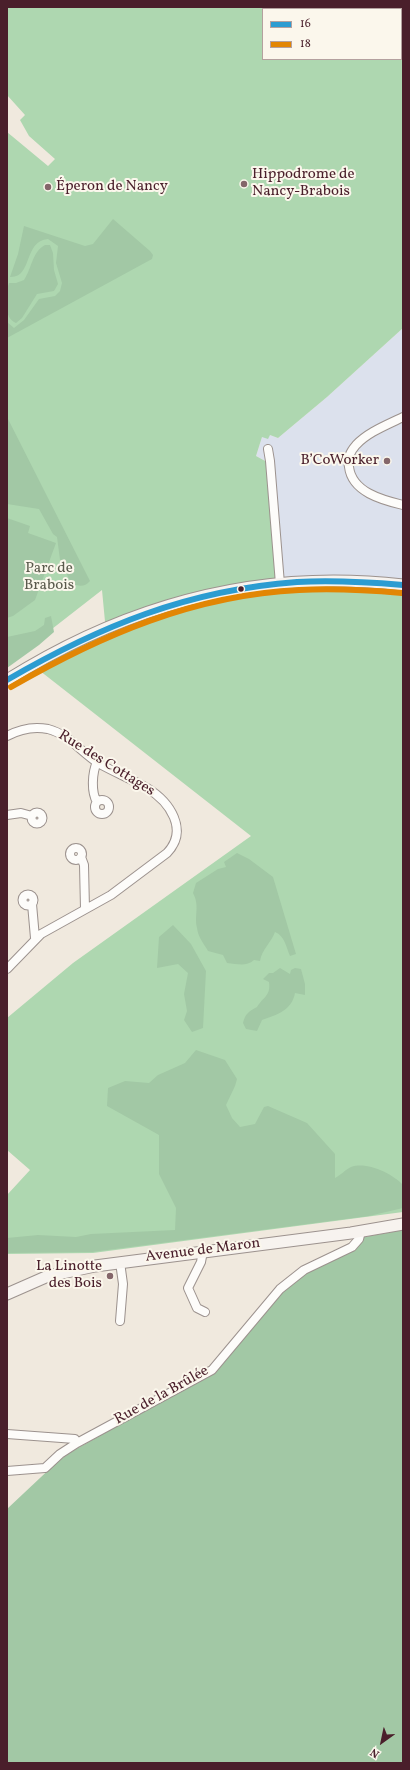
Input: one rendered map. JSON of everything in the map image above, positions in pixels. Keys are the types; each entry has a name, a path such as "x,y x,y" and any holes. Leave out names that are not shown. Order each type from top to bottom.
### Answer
{"main road":[{"path":"7,680 64,646 138,614 172,603 220,592 280,584 342,581 403,585"},
{"name":"Avenue de Maron","path":"7,1294 56,1274 120,1262 361,1231 403,1224"}],"street":[{"path":"403,417 376,430 358,443 350,453 348,463 352,476 362,489 379,498 403,505"},
{"path":"268,449 280,584"},
{"name":"Rue des Cottages","path":"7,736 26,728 48,729 68,739 97,762 147,788 160,798 173,815 178,826 174,844 167,853 118,891 35,938 7,969"},
{"path":"97,762 93,770 95,798 97,802"},
{"path":"7,815 21,814 32,816"},
{"path":"81,857 84,865 85,910"},
{"path":"32,904 35,938"},
{"name":"Rue de la Brûlée","path":"7,1470 45,1468 60,1454 77,1443 212,1370 280,1289 304,1270 352,1247 359,1239 361,1231"},
{"path":"203,1251 201,1262 188,1288 197,1308 205,1312"},
{"path":"120,1262 123,1284 120,1321"},
{"path":"7,1434 75,1439 77,1443"}],"shaded area":[{"path":"403,328 403,590 372,587 313,586 302,589 277,591 267,462 256,456 262,437 270,435 278,438 327,397"}],"green space":[{"name":"Parc de Brabois","path":"7,7 403,7 403,328 327,397 278,438 270,435 268,439 262,437 256,456 267,462 277,591 302,589 313,586 372,587 403,590 403,1212 93,1253 7,1254 7,1195 30,1170 7,1150 7,1018 73,963 251,836 35,667 106,632 102,590 7,664 7,132 48,166 55,159 29,136 20,120 25,115 7,95"},
{"path":"113,219 150,251 153,255 152,259 7,338 7,322 14,328 24,320 39,299 55,296 60,291 62,283 56,263 58,246 48,239 40,241 35,246 22,272 17,276 10,277 18,254 24,226 85,246 93,244"},
{"path":"45,245 50,245 53,253 54,270 58,284 54,291 37,294 22,318 16,323 9,316 7,311 6,299 9,283 16,283 24,280 37,252"},
{"path":"7,417 90,581 83,586 71,583 60,560 57,537 53,534 39,509 7,504"},
{"path":"7,518 30,526 28,533 56,543 35,600 13,616 7,618"},
{"path":"51,616 54,632 7,668 7,637 35,631 44,625 45,618"},
{"path":"237,853 249,859 273,877 296,954 290,956 283,939 275,932 260,961 254,960 248,964 227,963 223,955 208,951 201,940 197,928 197,906 193,893 196,883 218,869 226,867 224,862"},
{"path":"173,925 191,944 206,971 203,1028 192,1032 184,1020 187,1011 184,994 188,973 178,964 157,968 159,937"},
{"path":"280,968 290,974 291,970 295,968 301,969 305,984 305,995 295,993 291,1004 287,1008 278,1014 262,1020 257,1031 246,1029 243,1023 246,1015 257,1007 268,993 269,982 263,979 269,973 273,973"},
{"path":"196,1050 225,1060 237,1079 226,1105 232,1118 240,1127 255,1124 264,1107 268,1106 307,1123 335,1154 335,1178 349,1168 357,1166 372,1167 386,1173 403,1185 403,1208 369,1216 92,1252 8,1253 7,1238 38,1235 76,1237 91,1234 175,1230 176,1208 159,1174 159,1135 107,1106 108,1088 125,1081 149,1083 158,1075 185,1063"},
{"path":"403,1230 403,1763 7,1763 7,1509 57,1462 71,1452 213,1372 281,1291 299,1276 356,1246 364,1237"}],"transit line":[{"name":"16","path":"7,680 76,643 111,627 182,602 219,593 257,586 297,582 323,581 403,585"},
{"name":"18","path":"11,687 45,668 114,635 185,609 222,600 260,593 312,589 402,593"}],"place":[{"name":"Hippodrome de Nancy-Brabois","path":"244,184"},
{"name":"Éperon de Nancy","path":"48,187"},
{"name":"B’CoWorker","path":"387,461"},
{"name":"La Linotte des Bois","path":"110,1276"}]}
